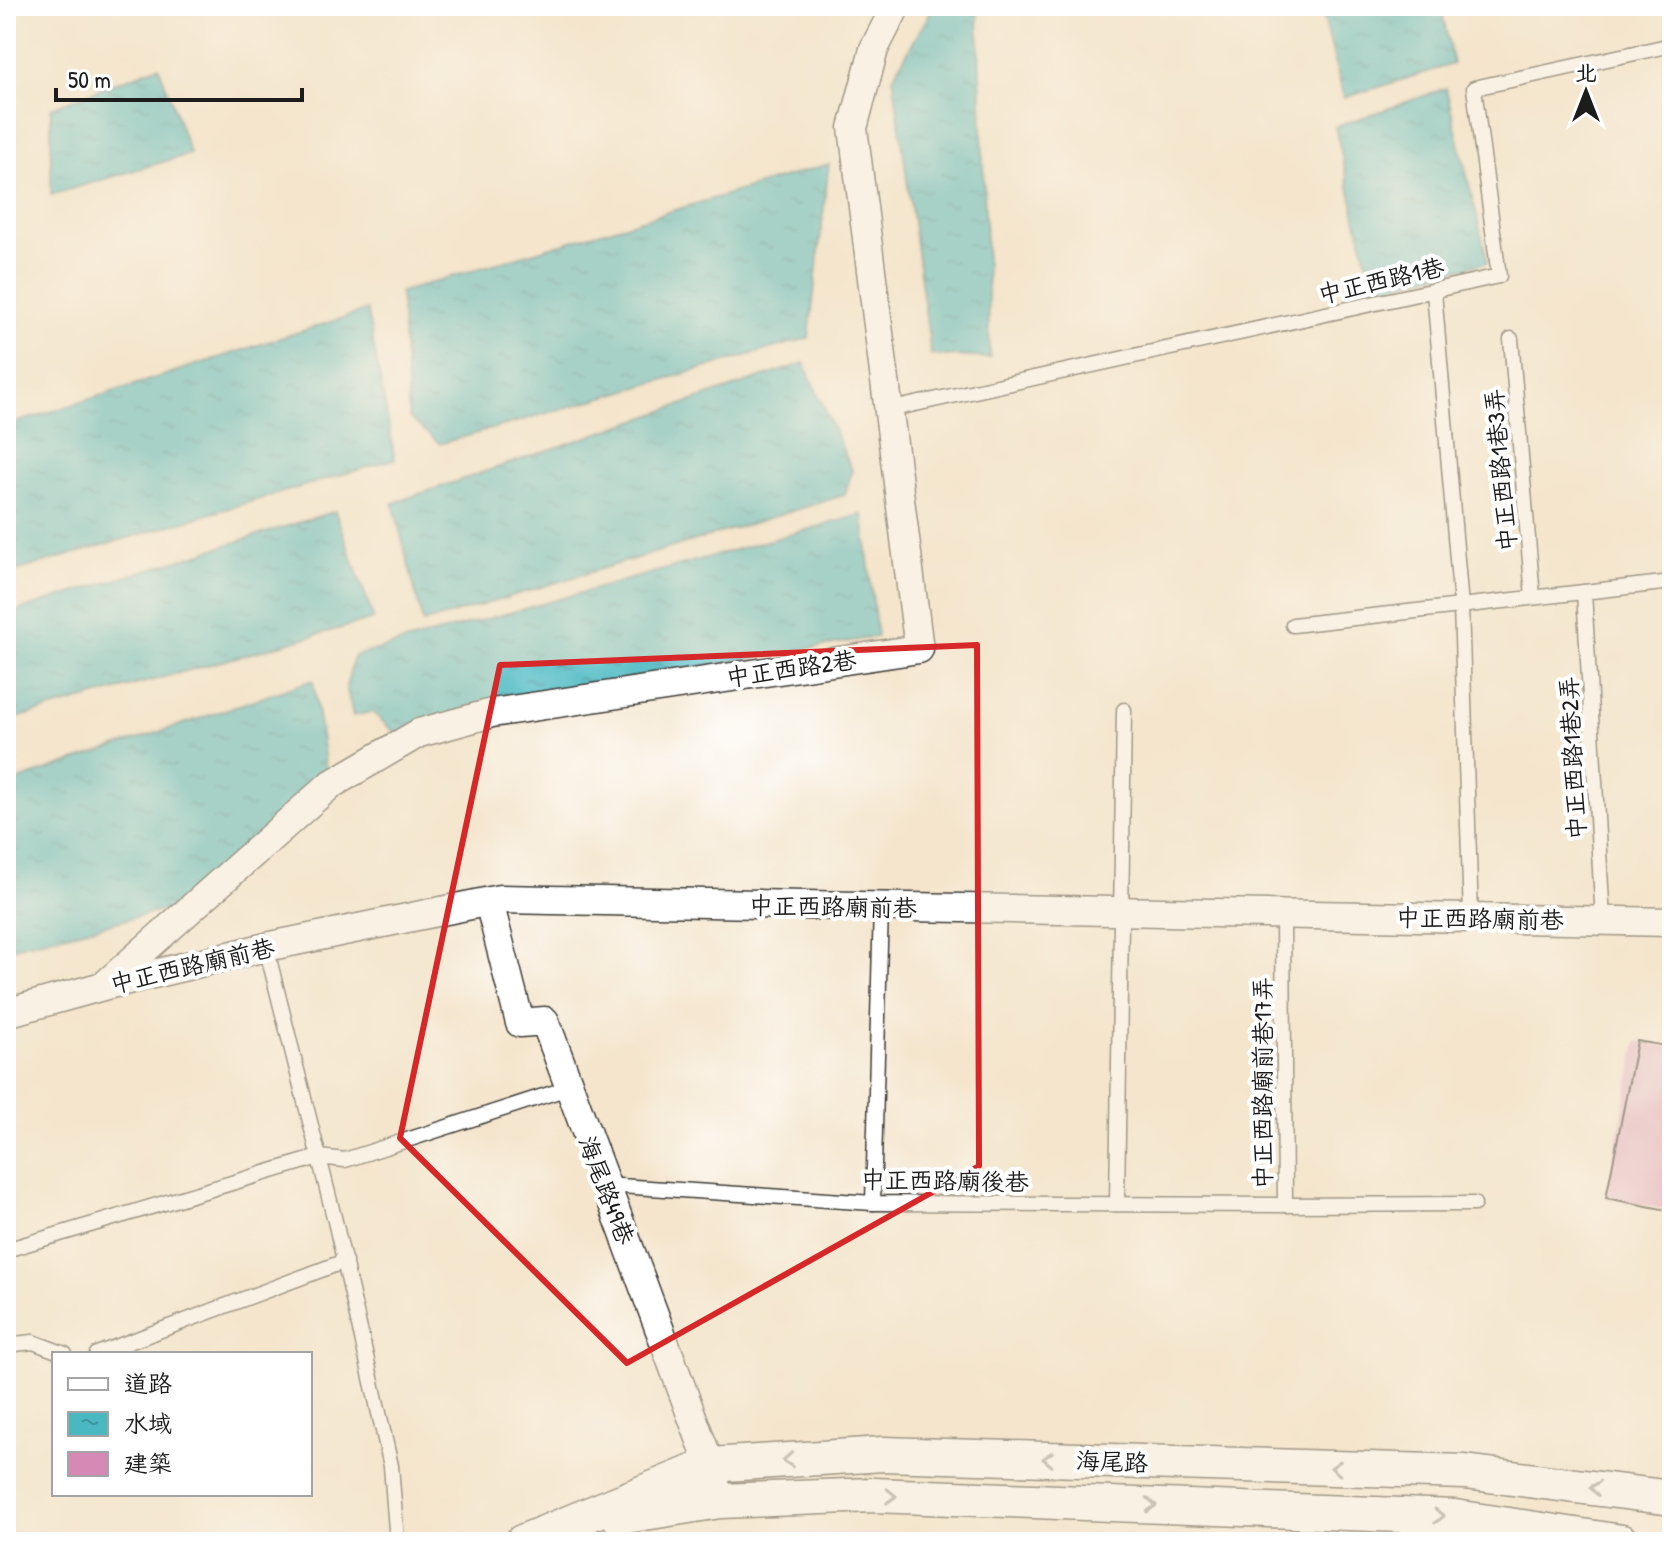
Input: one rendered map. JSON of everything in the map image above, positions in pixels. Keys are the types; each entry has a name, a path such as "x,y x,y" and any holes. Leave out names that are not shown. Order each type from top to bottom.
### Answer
{"street":[{"name":"中正西路2巷","path":"103,986 330,785 419,733 492,713 919,649 853,128 874,49 896,6"},
{"name":"中正西路廟前巷","path":"6,1013 266,947 500,899 1672,922"},
{"name":"海尾路49巷","path":"489,902 520,1023 545,1021 710,1465 720,1501"},
{"name":"海尾路","path":"522,1542 710,1465 883,1454 1450,1472 1672,1498"},
{"name":"海尾路","path":"563,1525 720,1501 873,1495 1455,1517 1622,1542"}],"lane":[{"name":"中正西路1巷","path":"888,410 1499,276 1474,88 1672,45"},
{"path":"1434,292 1461,606 1471,918"},
{"name":"中正西路1巷3弄","path":"1511,339 1533,597"},
{"path":"1293,625 1672,582"},
{"name":"中正西路1巷2弄","path":"1584,592 1603,921"},
{"path":"1117,1204 1124,710"},
{"path":"873,1203 881,907"},
{"name":"中正西路廟前巷17弄","path":"1283,915 1285,1205 1474,1204"},
{"path":"266,947 345,1261 391,1466 397,1542"},
{"path":"6,1250 319,1157 345,1160 568,1088"},
{"name":"中正西路廟後巷","path":"605,1185 873,1203 1285,1205"},
{"path":"102,1352 345,1261"},
{"path":"6,1345 33,1342 60,1352"}],"highlighted area":[{"path":"977,645 979,1166 627,1363 400,1138 500,665"}],"shaded area":[{"path":"736,1531 1372,1542 736,1542"}],"water":[{"path":"934,6 955,6 978,15 990,358 931,355 893,77"},
{"path":"1321,6 1441,6 1453,64 1344,98"},
{"path":"159,66 190,154 51,195 51,108"},
{"path":"1446,88 1488,262 1373,290 1335,127"},
{"path":"829,164 809,338 440,444 409,418 400,292"},
{"path":"367,310 395,459 6,574 6,426"},
{"path":"804,363 852,470 845,495 423,623 393,503"},
{"path":"335,511 374,619 6,721 6,620 9,613"},
{"path":"863,514 877,637 532,695 400,737 372,712 353,716 346,686 354,656"},
{"path":"313,680 327,776 198,902 6,949 6,784"}],"building":[{"path":"1637,1041 1672,1047 1672,1211 1606,1198"}]}
